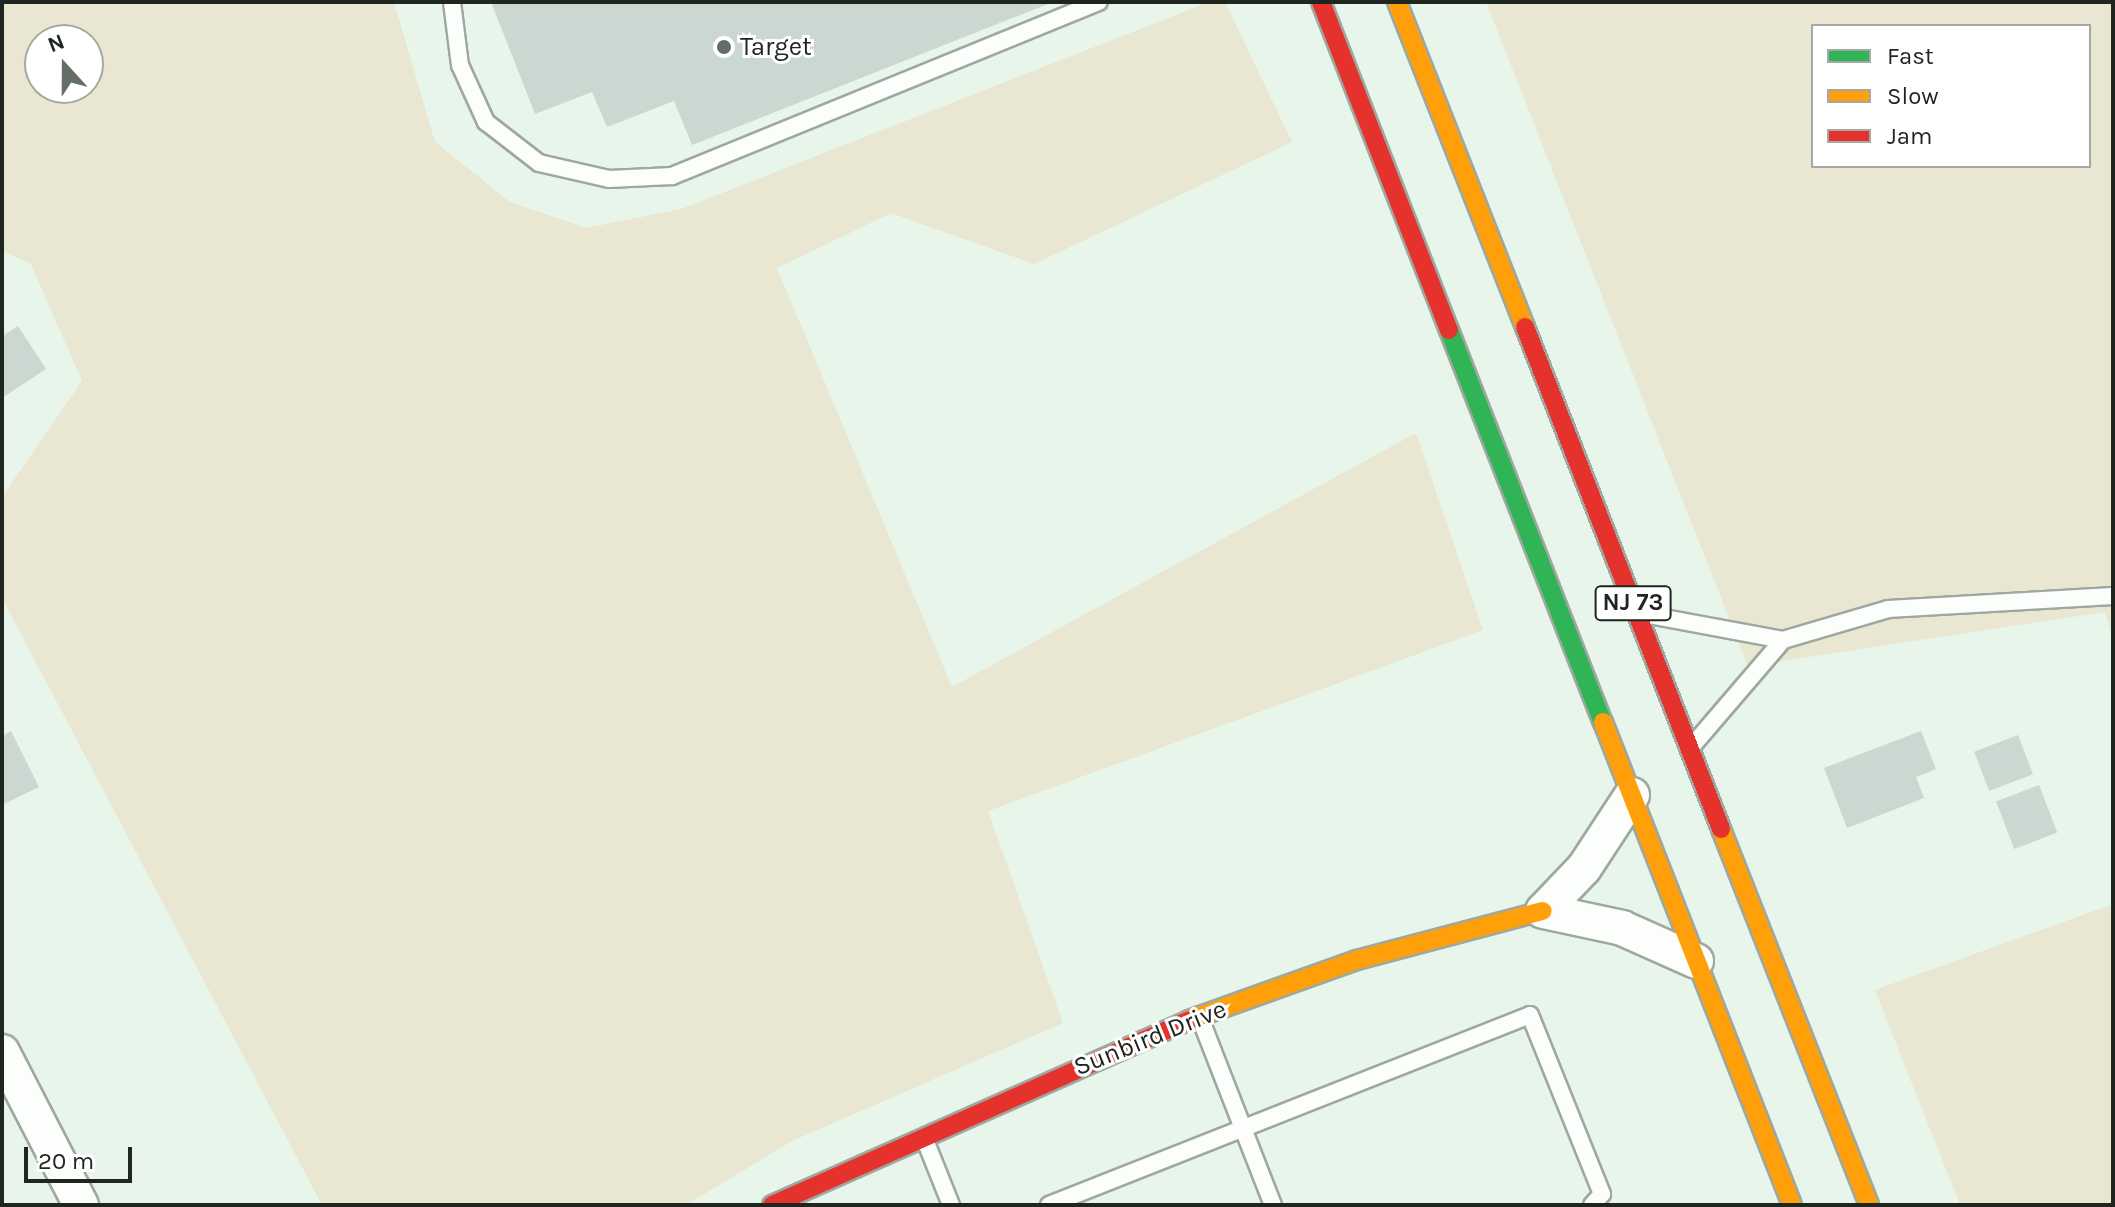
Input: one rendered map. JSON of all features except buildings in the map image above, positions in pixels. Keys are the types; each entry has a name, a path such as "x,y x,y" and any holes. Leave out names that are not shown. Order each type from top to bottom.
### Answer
{"main road":[{"name":"NJ 73","path":"1397,2 1869,1205"},
{"name":"NJ 73","path":"1318,3 1792,1205"},
{"name":"Sunbird Drive","path":"772,1205 923,1135 1199,1016 1357,960 1543,911"}],"street":[{"path":"1543,911 1584,868 1632,795"},
{"name":"Sunbird Drive","path":"1543,911 1622,928 1696,961"},
{"path":"2,1052 81,1205"}],"lane":[{"path":"452,2 460,65 486,122 539,163 609,179 672,176 1099,2"},
{"path":"1690,749 1783,640 1838,619 1888,609 2113,596"},
{"path":"1637,613 1783,640"},
{"path":"1049,1205 1242,1125 1530,1015 1602,1194 1592,1205"},
{"path":"1199,1016 1273,1205"},
{"path":"923,1135 951,1205"}],"shaded area":[{"path":"2,2 394,2 435,142 510,202 586,228 681,209 1209,2 1225,2 1292,142 1034,264 891,213 777,268 952,687 1416,433 1483,630 988,811 1063,1023 792,1141 686,1205 322,1205 2,598 2,497 82,381 31,264 2,251"},
{"path":"1486,2 2113,2 2113,641 2105,612 1748,666"},
{"path":"2113,904 2113,1205 1960,1205 1875,990"}],"traffic: fast":[{"path":"1449,330 1603,722"}],"traffic: slow":[{"path":"1397,2 1525,327"},
{"path":"1603,722 1792,1205"},
{"path":"1721,829 1869,1205"},
{"path":"1189,1020 1357,960 1543,911"}],"traffic: jam":[{"path":"1321,2 1449,330"},
{"path":"1525,327 1721,829"},
{"path":"772,1205 1189,1020"}],"place":[{"name":"Target","path":"724,47"}]}
